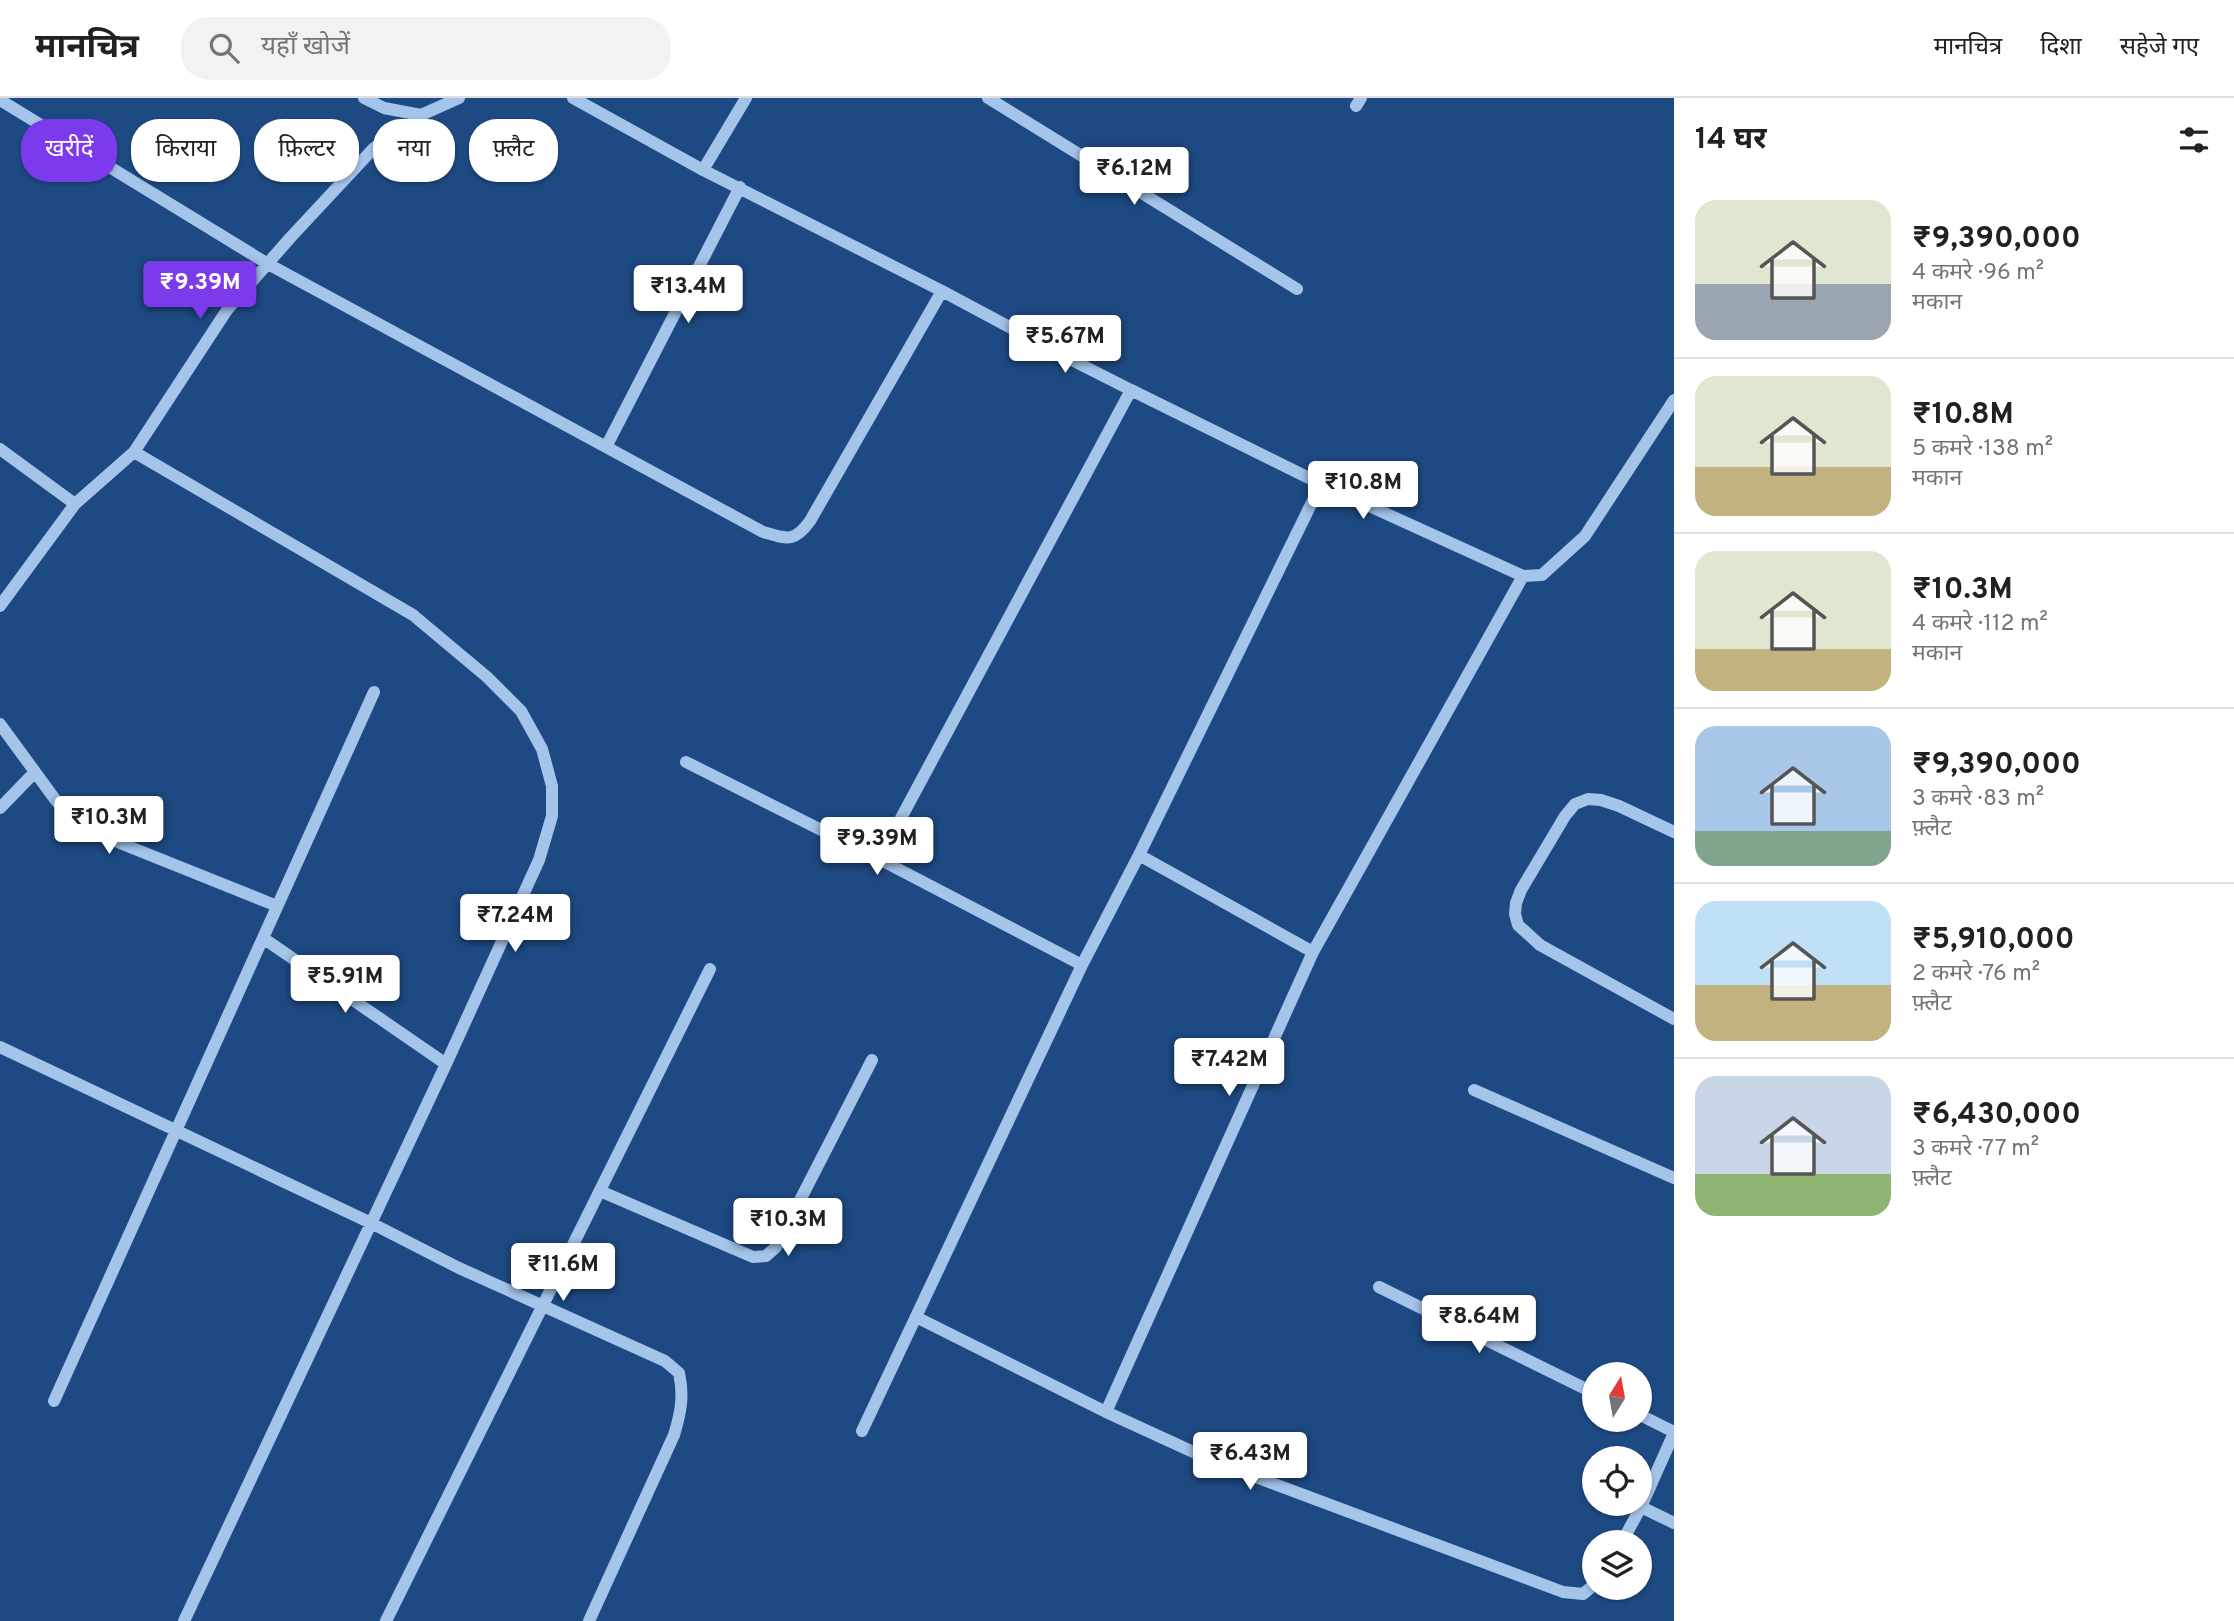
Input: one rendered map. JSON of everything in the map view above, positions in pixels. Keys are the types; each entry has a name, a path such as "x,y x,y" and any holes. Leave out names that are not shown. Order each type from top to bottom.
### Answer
{"street":[{"path":"364,98 384,108 421,116"},
{"path":"0,606 75,504 134,452 227,310 268,264 373,149 421,116 459,98"},
{"path":"573,98 704,170 942,290 1056,352 1321,484 1523,576 1542,575 1586,536 1674,400"},
{"path":"704,170 746,98"},
{"path":"988,98 1297,289"},
{"path":"0,100 268,264 763,533 782,538 793,538 802,533 810,522 942,290"},
{"path":"606,447 740,187"},
{"path":"879,859 1132,390"},
{"path":"0,449 75,504"},
{"path":"134,452 413,615 487,677 521,711 542,749 552,786 552,816 539,860 372,1223 184,1621"},
{"path":"863,1431 1082,965 1321,484"},
{"path":"1105,1412 1313,952 1523,576"},
{"path":"54,1401 374,692"},
{"path":"0,724 57,802 85,824 120,843 277,906"},
{"path":"685,762 1082,965"},
{"path":"0,808 34,773"},
{"path":"1674,832 1601,800 1588,799 1575,804 1521,890 1515,914 1518,925 1540,945 1674,1019"},
{"path":"1139,855 1313,952"},
{"path":"263,938 446,1064"},
{"path":"386,1621 710,969"},
{"path":"0,1047 177,1129 459,1268 665,1362 679,1373 683,1392 674,1435 589,1621"},
{"path":"600,1191 753,1257 766,1256 776,1247 872,1060"},
{"path":"1475,1090 1674,1178"},
{"path":"1379,1287 1582,1387"},
{"path":"916,1317 1105,1412 1213,1461 1563,1592 1582,1594"},
{"path":"1652,1421 1674,1433 1652,1484"},
{"path":"1652,1512 1674,1523"}]}
